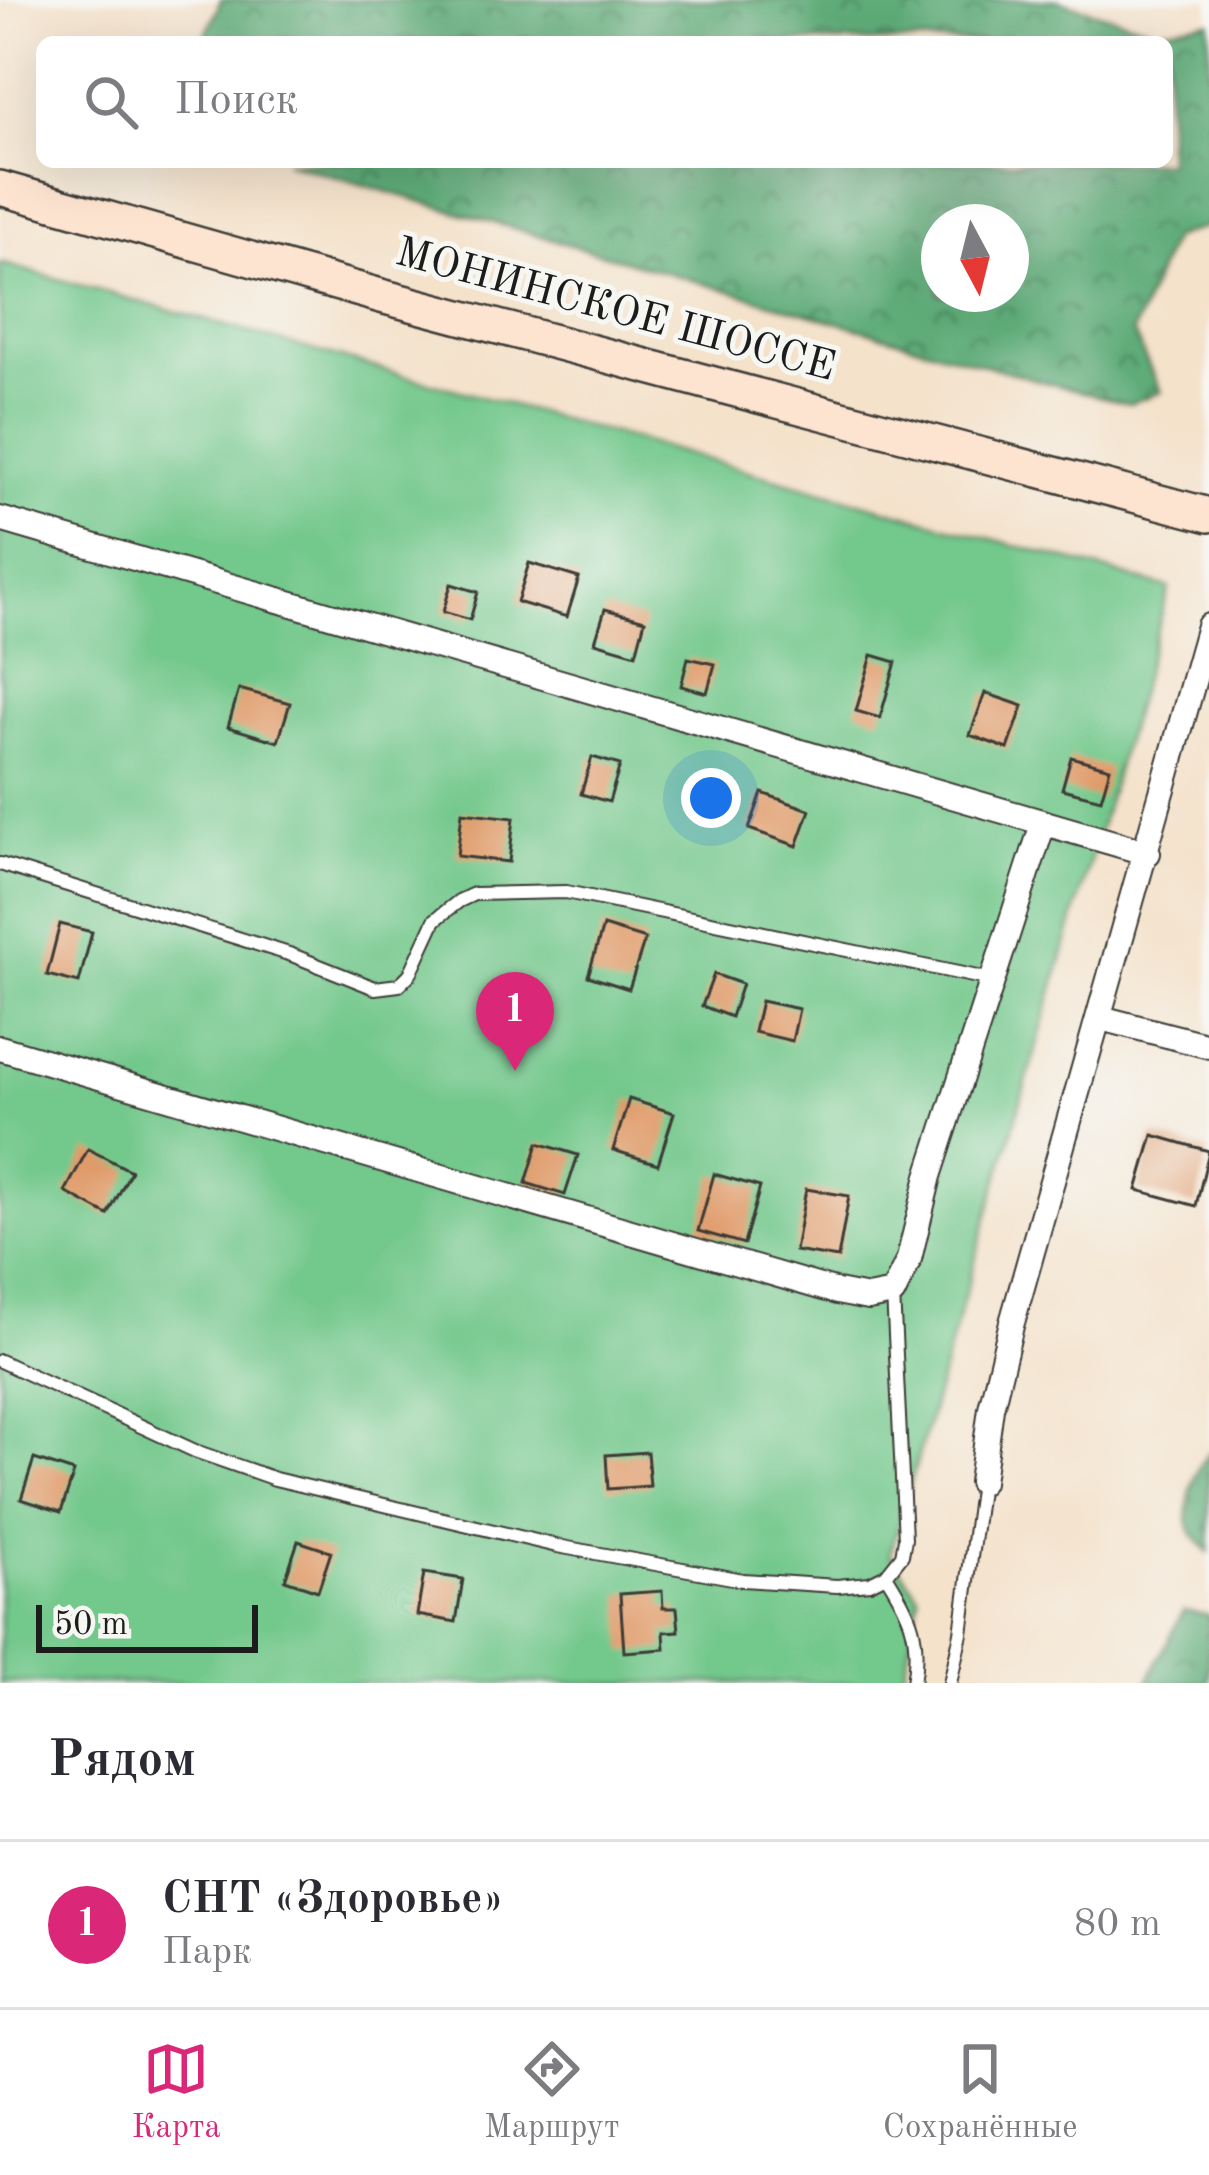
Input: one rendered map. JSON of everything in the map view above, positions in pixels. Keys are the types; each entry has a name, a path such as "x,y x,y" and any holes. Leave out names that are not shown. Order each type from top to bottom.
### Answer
{"main road":[{"name":"МОНИНСКОЕ ШОССЕ","path":"0,188 381,296 1209,515"}],"street":[{"path":"0,519 1148,853"},
{"path":"981,1482 1010,1326 1209,626"},
{"path":"0,1048 837,1292 868,1298 893,1293 909,1259 928,1176 1043,824"},
{"path":"1100,1018 1209,1046"}],"lane":[{"path":"0,864 292,955 375,988 400,985 435,920 458,901 474,894 507,891 566,892 992,980"},
{"path":"0,1361 195,1451 296,1484 557,1546 743,1580 837,1586 870,1582 886,1574 902,1555 893,1293"},
{"path":"950,1683 981,1482"},
{"path":"886,1574 907,1608 919,1649 913,1683"}],"green space":[{"path":"221,0 1056,0 1157,30 1209,21 1209,226 1172,238 1133,332 1161,392 1128,404 306,168 1173,168 1173,36 206,36"},
{"path":"0,263 1169,588 890,1554 919,1596 902,1683 0,1683"},
{"path":"1209,1453 1209,1552 1191,1532 1188,1510 1195,1478"},
{"path":"1183,1611 1209,1615 1209,1683 1147,1683"}],"building":[{"path":"529,563 579,578 567,617 517,602"},
{"path":"451,584 478,592 470,620 443,612"},
{"path":"605,609 645,620 636,654 595,642"},
{"path":"872,655 896,662 880,718 856,711"},
{"path":"688,658 715,664 707,693 681,686"},
{"path":"239,689 290,703 278,742 228,727"},
{"path":"985,693 1023,706 1008,749 970,735"},
{"path":"592,757 620,765 609,802 581,794"},
{"path":"1071,757 1110,768 1101,799 1062,789"},
{"path":"762,793 810,810 797,846 749,829"},
{"path":"462,812 514,818 509,862 457,856"},
{"path":"60,924 92,932 79,983 47,975"},
{"path":"603,926 645,939 629,989 588,976"},
{"path":"714,974 742,984 731,1017 702,1006"},
{"path":"761,1001 799,1009 792,1041 754,1032"},
{"path":"629,1099 674,1113 658,1164 613,1150"},
{"path":"1153,1135 1209,1151 1196,1206 1137,1190"},
{"path":"538,1143 578,1155 565,1195 526,1183"},
{"path":"88,1149 131,1171 108,1215 65,1192"},
{"path":"714,1174 760,1187 744,1244 698,1231"},
{"path":"806,1189 849,1196 838,1258 795,1251"},
{"path":"647,1452 650,1486 608,1489 606,1455"},
{"path":"34,1459 74,1472 61,1512 21,1499"},
{"path":"298,1541 331,1552 318,1591 285,1580"},
{"path":"424,1573 463,1579 456,1622 417,1615"},
{"path":"662,1591 663,1608 677,1608 679,1631 664,1632 665,1649 624,1652 620,1594"}],"place":[{"name":"СНТ «Здоровье»","path":"515,1071"}]}
